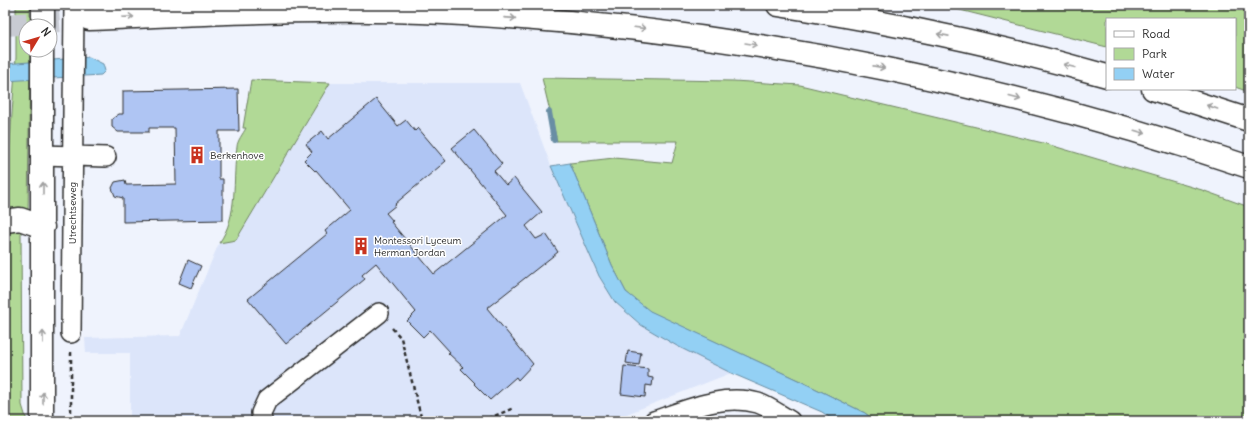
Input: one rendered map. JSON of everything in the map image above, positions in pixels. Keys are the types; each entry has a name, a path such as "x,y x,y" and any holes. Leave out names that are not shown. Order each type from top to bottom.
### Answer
{"main road":[{"path":"42,18 43,5"},
{"path":"778,5 842,15 961,38 1106,76"},
{"path":"82,12 442,13 610,25 712,37 816,54 977,88 1119,126 1184,145 1249,167"},
{"path":"42,58 42,421"},
{"path":"1156,90 1249,120"},
{"path":"5,221 20,219 43,227"}],"street":[{"name":"Utrechtseweg","path":"71,333 72,157 82,12"},
{"path":"43,155 106,157"},
{"path":"262,421 261,413 267,400 378,313"},
{"path":"654,421 694,407 731,399 758,404 790,421"}],"path":[{"path":"378,313 401,338 422,420 416,421"},
{"path":"71,333 71,421"},
{"path":"482,421 514,408"}],"shaded area":[{"path":"330,83 520,83 551,166 599,276 615,302 641,325 731,373 609,421 130,421 130,353 86,353 85,338 180,336 219,243 236,240"}],"green space":[{"path":"16,5 30,5 30,18 18,18 18,58 30,58 28,217 5,211 16,58"},
{"path":"940,5 1249,5 1249,92 1236,87 1236,18 1106,18 1106,47"},
{"path":"542,78 733,81 800,85 1043,143 1202,190 1249,207 1249,421 875,421 865,413 800,381 649,311 626,292 612,265 570,163 614,158 672,163 678,141 557,141"},
{"path":"251,80 330,83 236,240 219,243 230,221 234,197 237,145 246,128 243,128"},
{"path":"19,228 21,232 22,405 27,421 5,421 5,233 6,231"}],"water":[{"path":"89,57 103,64 105,71 101,75 5,81 5,64"},
{"path":"570,163 612,265 626,292 650,311 800,381 865,413 875,421 835,421 822,412 731,373 677,346 641,325 615,302 599,276 551,166"}],"building":[{"name":"Berkenhove","path":"238,89 239,131 219,131 219,179 223,179 223,220 123,222 123,198 115,196 112,188 115,182 125,180 126,185 176,184 175,128 149,128 149,132 118,132 112,127 112,119 119,114 123,114 123,91"},
{"name":"Montessori Lyceum Herman Jordan","path":"376,99 398,126 406,120 415,131 418,128 446,161 386,213 393,221 391,222 434,274 507,215 452,148 474,130 502,164 494,171 506,185 514,178 542,212 526,226 536,239 546,234 558,252 487,308 533,364 518,380 516,377 490,400 461,369 463,367 448,353 450,352 430,330 423,337 407,321 416,312 376,263 362,275 365,279 286,344 248,299 327,234 325,231 350,210 316,170 315,171 304,160 312,152 306,144 322,131 328,139"},
{"path":"188,260 201,266 191,288 179,283"},
{"path":"628,351 641,353 639,365 626,363"},
{"path":"624,366 648,369 648,377 653,378 652,386 646,385 645,397 621,394"}],"waterway":[{"path":"549,112 554,140"}],"tunnel":[{"path":"5,25 89,19"}],"place":[{"name":"Berkenhove","path":"197,155"},
{"name":"Montessori Lyceum Herman Jordan","path":"361,246"}]}
